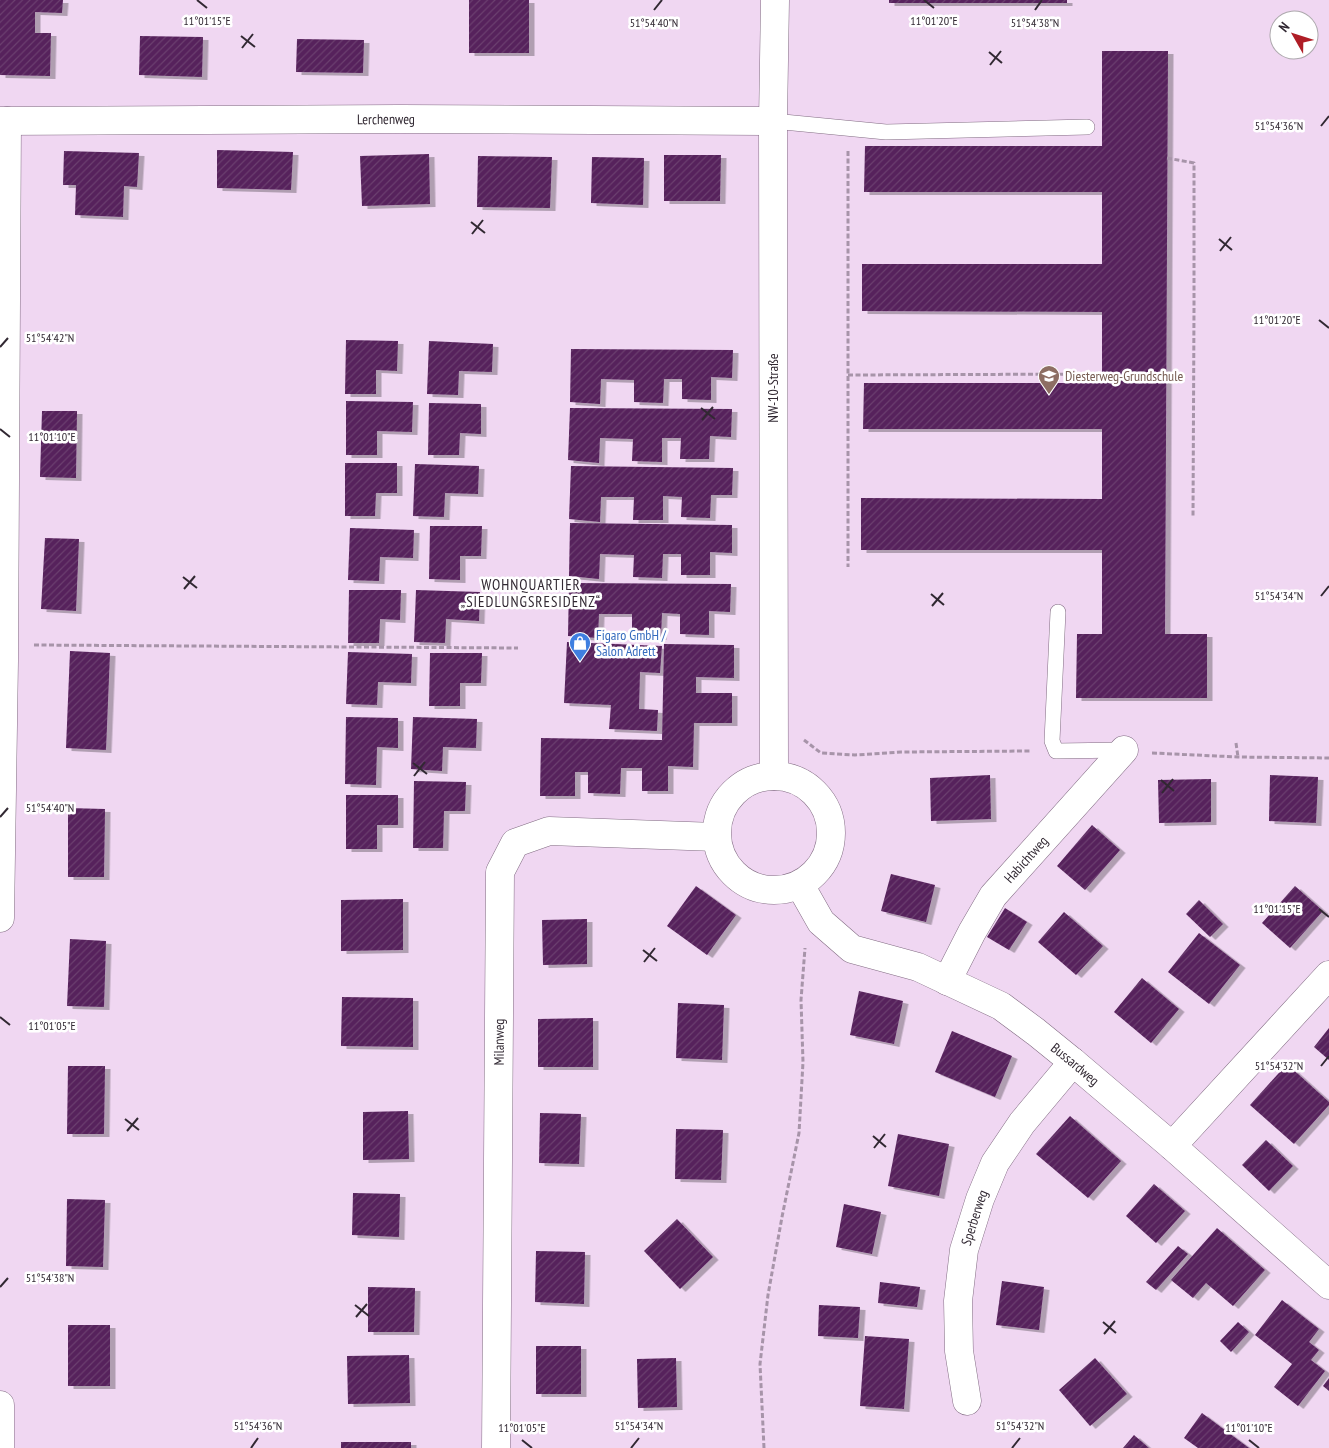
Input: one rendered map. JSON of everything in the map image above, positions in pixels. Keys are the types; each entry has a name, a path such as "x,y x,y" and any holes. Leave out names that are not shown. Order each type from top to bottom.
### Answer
{"street":[{"name":"NW-10-Straße","path":"774,776 773,121 775,0"},
{"name":"Lerchenweg","path":"3,121 390,119 773,121"},
{"path":"0,918 3,121"},
{"name":"Habichtweg","path":"947,981 993,896 1124,750"},
{"path":"774,776 799,781 819,797 830,820 830,845 820,868 800,885 778,891 756,888 736,877 722,859 716,836 720,814 732,794 752,780 774,776"},
{"name":"Milanweg","path":"496,1448 500,872 515,843 549,831 716,836"},
{"name":"Bussardweg","path":"800,885 821,922 852,949 918,967 1001,1006 1072,1062 1172,1146 1329,1285"},
{"path":"1172,1146 1329,974"},
{"name":"Sperberweg","path":"967,1401 960,1351 958,1300 964,1250 980,1199 995,1163 1022,1123 1072,1062"},
{"path":"0,1405 0,1448"}],"lane":[{"path":"773,121 886,132 1087,127"},
{"path":"1058,612 1052,741 1056,751 1124,750"}],"path":[{"path":"848,128 848,567"},
{"path":"1167,158 1194,163 1193,518"},
{"path":"848,375 1094,374"},
{"path":"2,656 518,648"},
{"path":"802,739 821,753 1056,751"},
{"path":"1236,743 1238,757"},
{"path":"1124,750 1238,757 1329,758"},
{"path":"764,1448 760,1364 768,1295 799,1133 803,1062 801,1000 805,944 821,922"}],"building":[{"path":"0,0 63,0 62,13 35,12 35,33 51,33 50,76 0,75"},
{"path":"469,0 529,0 529,53 469,53"},
{"path":"889,0 1067,0 1067,3 889,3"},
{"path":"140,36 203,37 202,77 139,75"},
{"path":"297,39 364,40 363,73 296,72"},
{"path":"1102,51 1168,51 1165,634 1207,634 1207,698 1076,698 1077,634 1102,634 1102,550 861,550 861,498 1102,499 1102,429 863,429 864,383 1102,383 1102,312 862,311 862,264 1102,264 1102,192 864,192 865,146 1102,146"},
{"path":"217,150 293,152 291,190 217,188"},
{"path":"64,151 139,153 137,187 124,186 123,217 75,215 76,185 63,185"},
{"path":"429,154 430,204 362,206 360,156"},
{"path":"664,155 721,155 720,201 664,201"},
{"path":"478,156 552,157 550,208 477,207"},
{"path":"592,157 644,158 643,205 591,203"},
{"path":"346,340 398,341 397,371 376,370 376,394 345,394"},
{"path":"429,341 493,344 492,372 459,371 458,395 427,394"},
{"path":"571,349 733,350 732,378 711,377 711,400 682,399 682,379 664,379 663,403 634,402 634,380 601,379 600,404 570,402"},
{"path":"346,401 413,402 412,432 377,431 377,455 346,455"},
{"path":"429,403 481,404 481,434 460,433 459,455 428,455"},
{"path":"570,408 732,409 731,437 710,436 709,459 680,459 681,438 662,438 662,462 632,461 633,439 600,438 599,463 568,460"},
{"path":"42,411 77,411 76,478 40,477"},
{"path":"345,463 397,463 397,493 376,493 375,516 345,516"},
{"path":"415,464 479,466 478,494 445,493 444,517 413,516"},
{"path":"571,466 733,468 732,495 711,495 710,518 681,517 682,497 663,496 663,520 633,520 634,497 601,497 600,522 569,519"},
{"path":"570,523 732,525 732,553 710,552 710,575 681,575 681,554 663,554 662,578 633,577 634,555 600,554 599,579 569,576"},
{"path":"430,526 482,526 481,556 460,556 460,580 429,579"},
{"path":"350,528 414,530 413,558 380,557 379,581 348,580"},
{"path":"45,538 79,539 76,611 41,609"},
{"path":"569,583 731,584 730,612 709,611 709,635 680,634 680,614 662,613 661,637 632,636 632,614 599,614 598,638 568,636"},
{"path":"349,590 401,590 400,620 380,619 379,643 348,643"},
{"path":"416,590 480,592 479,621 446,619 445,643 414,642"},
{"path":"567,642 662,646 660,673 640,672 639,709 658,710 657,731 609,729 611,705 564,703"},
{"path":"664,644 734,645 734,678 696,677 696,693 732,693 732,723 694,723 693,767 668,766 668,791 642,791 642,768 621,768 620,794 588,793 588,772 575,772 575,796 540,796 541,738 662,740"},
{"path":"70,651 110,653 106,750 66,748"},
{"path":"348,652 412,654 411,683 378,682 377,705 346,704"},
{"path":"430,653 482,653 481,683 460,683 460,706 429,706"},
{"path":"346,717 398,718 398,748 377,747 376,785 345,784"},
{"path":"413,717 477,719 476,748 443,747 442,771 411,769"},
{"path":"990,775 991,819 931,821 930,778"},
{"path":"1270,775 1318,777 1316,823 1269,821"},
{"path":"1211,779 1211,822 1159,823 1158,780"},
{"path":"414,781 466,782 465,811 444,811 443,848 413,848"},
{"path":"346,795 398,795 398,825 377,825 377,849 346,849"},
{"path":"68,808 105,809 104,877 68,877"},
{"path":"1092,825 1120,850 1085,890 1057,866"},
{"path":"891,874 935,885 926,922 881,911"},
{"path":"696,886 736,915 707,955 667,926"},
{"path":"1295,886 1323,911 1290,948 1262,923"},
{"path":"403,899 403,950 341,951 341,900"},
{"path":"1199,900 1223,924 1210,937 1186,914"},
{"path":"1005,908 1027,922 1009,950 987,937"},
{"path":"1064,912 1103,946 1076,975 1038,942"},
{"path":"587,919 587,964 543,965 542,920"},
{"path":"1199,933 1240,965 1209,1004 1168,972"},
{"path":"70,939 106,941 104,1007 67,1006"},
{"path":"1142,978 1179,1009 1151,1043 1114,1012"},
{"path":"859,991 903,1001 894,1044 850,1035"},
{"path":"342,997 413,998 413,1047 341,1046"},
{"path":"678,1003 724,1005 722,1060 676,1058"},
{"path":"593,1018 593,1067 538,1067 538,1019"},
{"path":"1329,1028 1329,1060 1314,1047"},
{"path":"952,1031 1012,1056 995,1097 935,1072"},
{"path":"1287,1064 1329,1102 1329,1105 1294,1144 1250,1105"},
{"path":"68,1066 105,1066 104,1134 67,1134"},
{"path":"408,1111 409,1159 363,1160 363,1112"},
{"path":"540,1113 581,1114 579,1164 539,1163"},
{"path":"1070,1116 1121,1161 1088,1198 1036,1154"},
{"path":"676,1129 723,1130 721,1180 675,1179"},
{"path":"898,1134 949,1144 939,1196 888,1186"},
{"path":"1266,1140 1293,1166 1269,1191 1242,1165"},
{"path":"1154,1184 1185,1211 1156,1243 1126,1216"},
{"path":"353,1193 400,1194 399,1237 352,1235"},
{"path":"67,1199 105,1200 103,1267 66,1266"},
{"path":"844,1204 881,1212 872,1254 836,1247"},
{"path":"677,1219 713,1257 680,1289 644,1251"},
{"path":"1217,1228 1265,1270 1233,1306 1206,1283 1193,1298 1171,1280"},
{"path":"1178,1246 1188,1254 1156,1290 1146,1282"},
{"path":"536,1251 585,1252 584,1304 535,1302"},
{"path":"1002,1281 1044,1287 1039,1330 996,1325"},
{"path":"880,1282 920,1287 917,1307 878,1303"},
{"path":"368,1287 415,1288 414,1332 368,1332"},
{"path":"1282,1300 1319,1329 1309,1342 1319,1350 1311,1360 1325,1371 1298,1406 1274,1387 1292,1364 1255,1335"},
{"path":"819,1305 860,1307 858,1338 818,1336"},
{"path":"1238,1322 1249,1332 1231,1352 1220,1341"},
{"path":"68,1325 110,1325 110,1386 68,1386"},
{"path":"865,1336 909,1339 904,1409 860,1406"},
{"path":"536,1346 581,1346 581,1394 536,1394"},
{"path":"409,1355 410,1403 348,1404 347,1356"},
{"path":"676,1358 677,1407 638,1408 637,1359"},
{"path":"1095,1358 1127,1394 1090,1426 1059,1390"},
{"path":"1329,1378 1329,1391 1323,1386"},
{"path":"1202,1413 1249,1448 1198,1448 1184,1438"},
{"path":"1134,1435 1149,1448 1123,1448"},
{"path":"341,1442 411,1442 411,1448 341,1448"}],"place":[{"name":"Diesterweg-Grundschule","path":"1049,395"},
{"name":"Figaro GmbH / Salon Adrett","path":"580,662"}],"district":[{"name":"WOHNQUARTIER „SIEDLUNGSRESIDENZ“","path":"531,592"}]}
